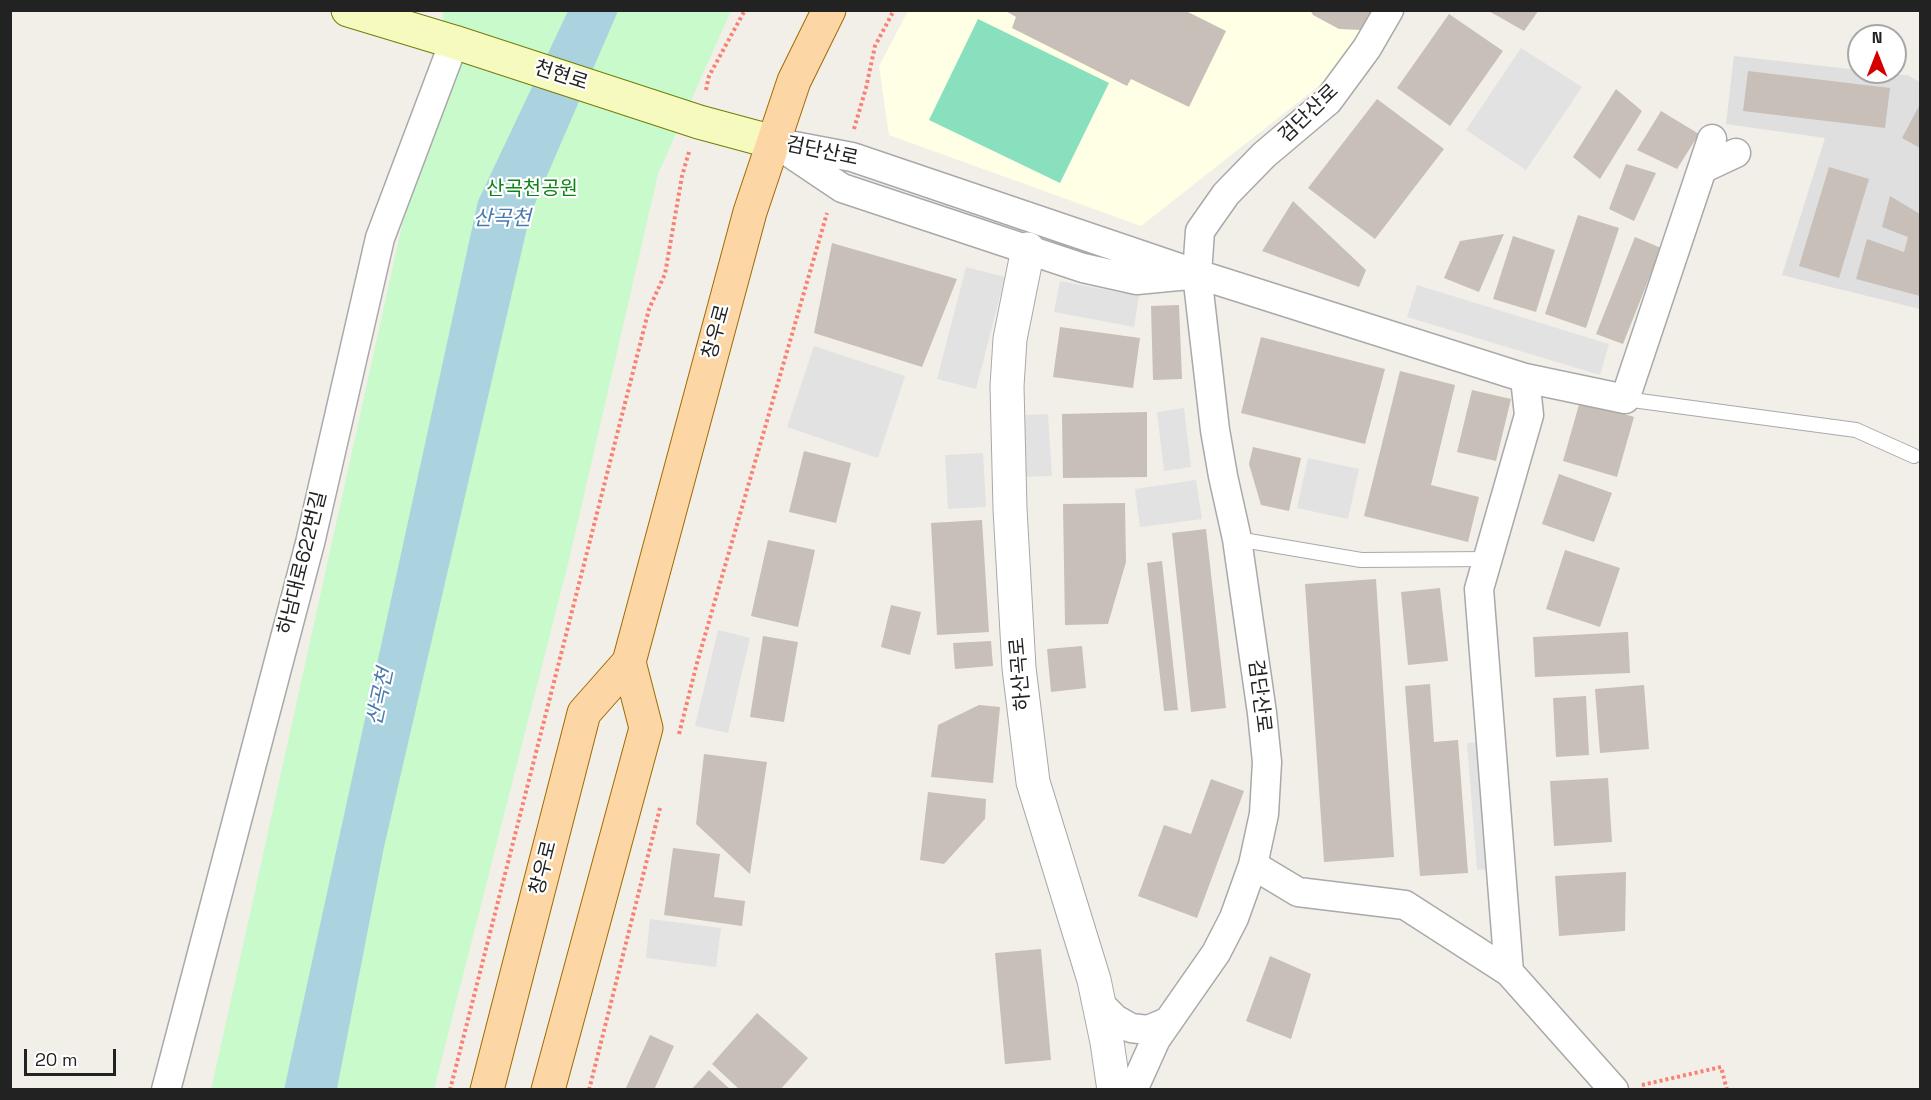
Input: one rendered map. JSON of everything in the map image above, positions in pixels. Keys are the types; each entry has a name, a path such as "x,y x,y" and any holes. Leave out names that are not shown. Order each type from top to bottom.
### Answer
{"main road":[{"name":"천현로","path":"348,10 698,121 773,142"},
{"name":"창우로","path":"487,1089 584,713 629,662 750,212 794,81 829,10"},
{"name":"창우로","path":"548,1089 646,728 629,662"}],"street":[{"name":"검단산로","path":"1133,1089 1156,1039 1216,953 1234,918 1253,865 1263,814 1267,762 1261,702 1237,539 1215,430 1197,274 1200,231 1226,194 1264,155 1328,101 1367,48 1389,10"},
{"name":"하남대로622번길","path":"166,1089 310,543 380,238 454,42"},
{"name":"검단산로","path":"773,142 846,156 1197,274"},
{"name":"검단산로","path":"773,142 842,188 1083,268 1137,280 1197,274"},
{"path":"1197,274 1525,378 1625,399 1704,168 1724,146"},
{"name":"하산곡로","path":"1028,249 1010,339 1007,386 1010,509 1019,668 1033,782 1094,980 1114,1089"},
{"path":"1509,972 1479,589 1529,415 1525,378"},
{"path":"1253,865 1298,892 1405,904 1509,972 1624,1088"},
{"path":"1098,1002 1115,1019 1131,1028 1148,1030 1167,1022"}],"lane":[{"path":"1625,399 1856,430 1914,456"},
{"path":"1237,539 1361,560 1488,559"}],"path":[{"path":"450,1089 649,309 665,274 681,176 709,76 745,10"},
{"path":"846,156 866,88 875,46 894,10"},
{"path":"677,743 697,663 822,228 837,185"},
{"path":"589,1089 662,801"},
{"path":"1624,1088 1721,1068 1727,1089"}],"shaded area":[{"path":"908,11 1379,11 1367,48 1141,226 889,135 879,66"},
{"path":"1521,48 1582,87 1526,170 1466,130"},
{"path":"1734,56 1847,69 1847,84 1907,84 1907,75 1920,82 1920,309 1782,275 1825,138 1726,124"},
{"path":"966,267 1005,277 976,389 937,379"},
{"path":"1060,281 1139,296 1134,327 1054,312"},
{"path":"1417,285 1609,344 1600,375 1407,317"},
{"path":"814,346 905,376 878,458 787,427"},
{"path":"1184,408 1191,467 1164,471 1157,412"},
{"path":"1048,414 1052,476 1023,477 1020,415"},
{"path":"983,453 986,507 948,509 945,455"},
{"path":"1308,458 1359,469 1348,519 1297,508"},
{"path":"1196,480 1202,519 1140,527 1135,489"},
{"path":"718,630 750,638 728,733 695,726"},
{"path":"1481,742 1490,869 1477,870 1467,743"},
{"path":"650,919 721,928 716,967 646,958"}],"green space":[{"name":"산곡천공원","path":"443,11 731,11 658,174 569,560 434,1089 211,1090 419,148 444,90"},
{"path":"978,19 1109,83 1060,183 929,120"}],"water":[{"name":"산곡천","path":"568,11 618,11 530,215 384,847 337,1089 284,1090 478,201"}],"building":[{"path":"1004,10 1184,10 1226,31 1189,107 1131,79 1127,86 1012,28 1016,17"},
{"path":"1310,10 1376,10 1361,30 1339,29 1313,15"},
{"path":"1487,10 1539,10 1524,31"},
{"path":"1449,14 1503,51 1450,126 1397,88"},
{"path":"1748,71 1890,88 1885,128 1743,111"},
{"path":"1616,89 1642,111 1600,179 1573,157"},
{"path":"1377,99 1444,149 1375,239 1308,188"},
{"path":"1920,104 1920,148 1902,138"},
{"path":"1661,111 1699,134 1677,169 1637,150"},
{"path":"1626,164 1656,173 1634,221 1609,209"},
{"path":"1829,167 1869,179 1839,278 1799,266"},
{"path":"1890,196 1920,214 1920,296 1856,279 1867,239 1904,252 1908,237 1882,227"},
{"path":"1293,201 1366,270 1359,287 1262,251"},
{"path":"1578,215 1619,228 1586,328 1545,314"},
{"path":"1504,234 1479,292 1444,278 1460,241"},
{"path":"1513,236 1555,250 1536,312 1493,299"},
{"path":"1635,237 1661,248 1623,344 1596,334"},
{"path":"832,243 957,279 922,367 814,333"},
{"path":"1179,305 1182,379 1153,380 1151,306"},
{"path":"1060,327 1140,338 1133,388 1053,377"},
{"path":"1261,337 1385,369 1365,444 1241,413"},
{"path":"1400,371 1455,385 1431,485 1479,497 1468,542 1364,516"},
{"path":"1472,390 1511,399 1496,461 1457,452"},
{"path":"1580,401 1634,417 1617,477 1563,461"},
{"path":"1147,412 1147,477 1063,478 1062,414"},
{"path":"1253,447 1301,458 1289,511 1261,505 1249,464"},
{"path":"804,451 851,463 836,523 789,512"},
{"path":"1559,474 1612,493 1594,542 1542,524"},
{"path":"1125,503 1126,562 1108,624 1065,625 1063,504"},
{"path":"982,520 989,632 937,635 931,523"},
{"path":"1206,529 1226,708 1191,712 1172,533"},
{"path":"768,540 815,550 798,627 751,616"},
{"path":"1565,550 1620,568 1600,627 1546,609"},
{"path":"1162,561 1178,710 1164,711 1147,563"},
{"path":"1376,579 1394,857 1324,862 1305,584"},
{"path":"1440,588 1448,661 1408,665 1401,592"},
{"path":"891,605 921,612 910,655 881,647"},
{"path":"1628,632 1630,673 1535,677 1533,637"},
{"path":"763,636 798,642 784,722 750,717"},
{"path":"991,641 993,666 955,669 953,643"},
{"path":"1082,646 1086,688 1051,692 1047,649"},
{"path":"1430,684 1434,742 1458,740 1468,873 1420,876 1405,686"},
{"path":"1644,685 1649,749 1600,753 1595,689"},
{"path":"1586,696 1589,755 1556,757 1553,698"},
{"path":"979,705 1000,707 993,783 931,777 938,725"},
{"path":"704,754 767,762 750,874 696,824"},
{"path":"1608,778 1612,842 1554,846 1550,781"},
{"path":"1211,779 1244,791 1197,918 1138,896 1164,825 1191,834"},
{"path":"928,792 986,799 985,819 944,864 920,860"},
{"path":"673,848 720,854 714,897 745,901 742,926 664,915"},
{"path":"1626,872 1625,931 1559,936 1555,876"},
{"path":"1041,949 1051,1060 1005,1064 995,953"},
{"path":"1270,956 1311,974 1291,1039 1246,1021"},
{"path":"757,1013 808,1058 780,1090 740,1090 712,1064"},
{"path":"650,1035 674,1046 654,1090 625,1090"},
{"path":"709,1070 731,1090 691,1090"}]}
